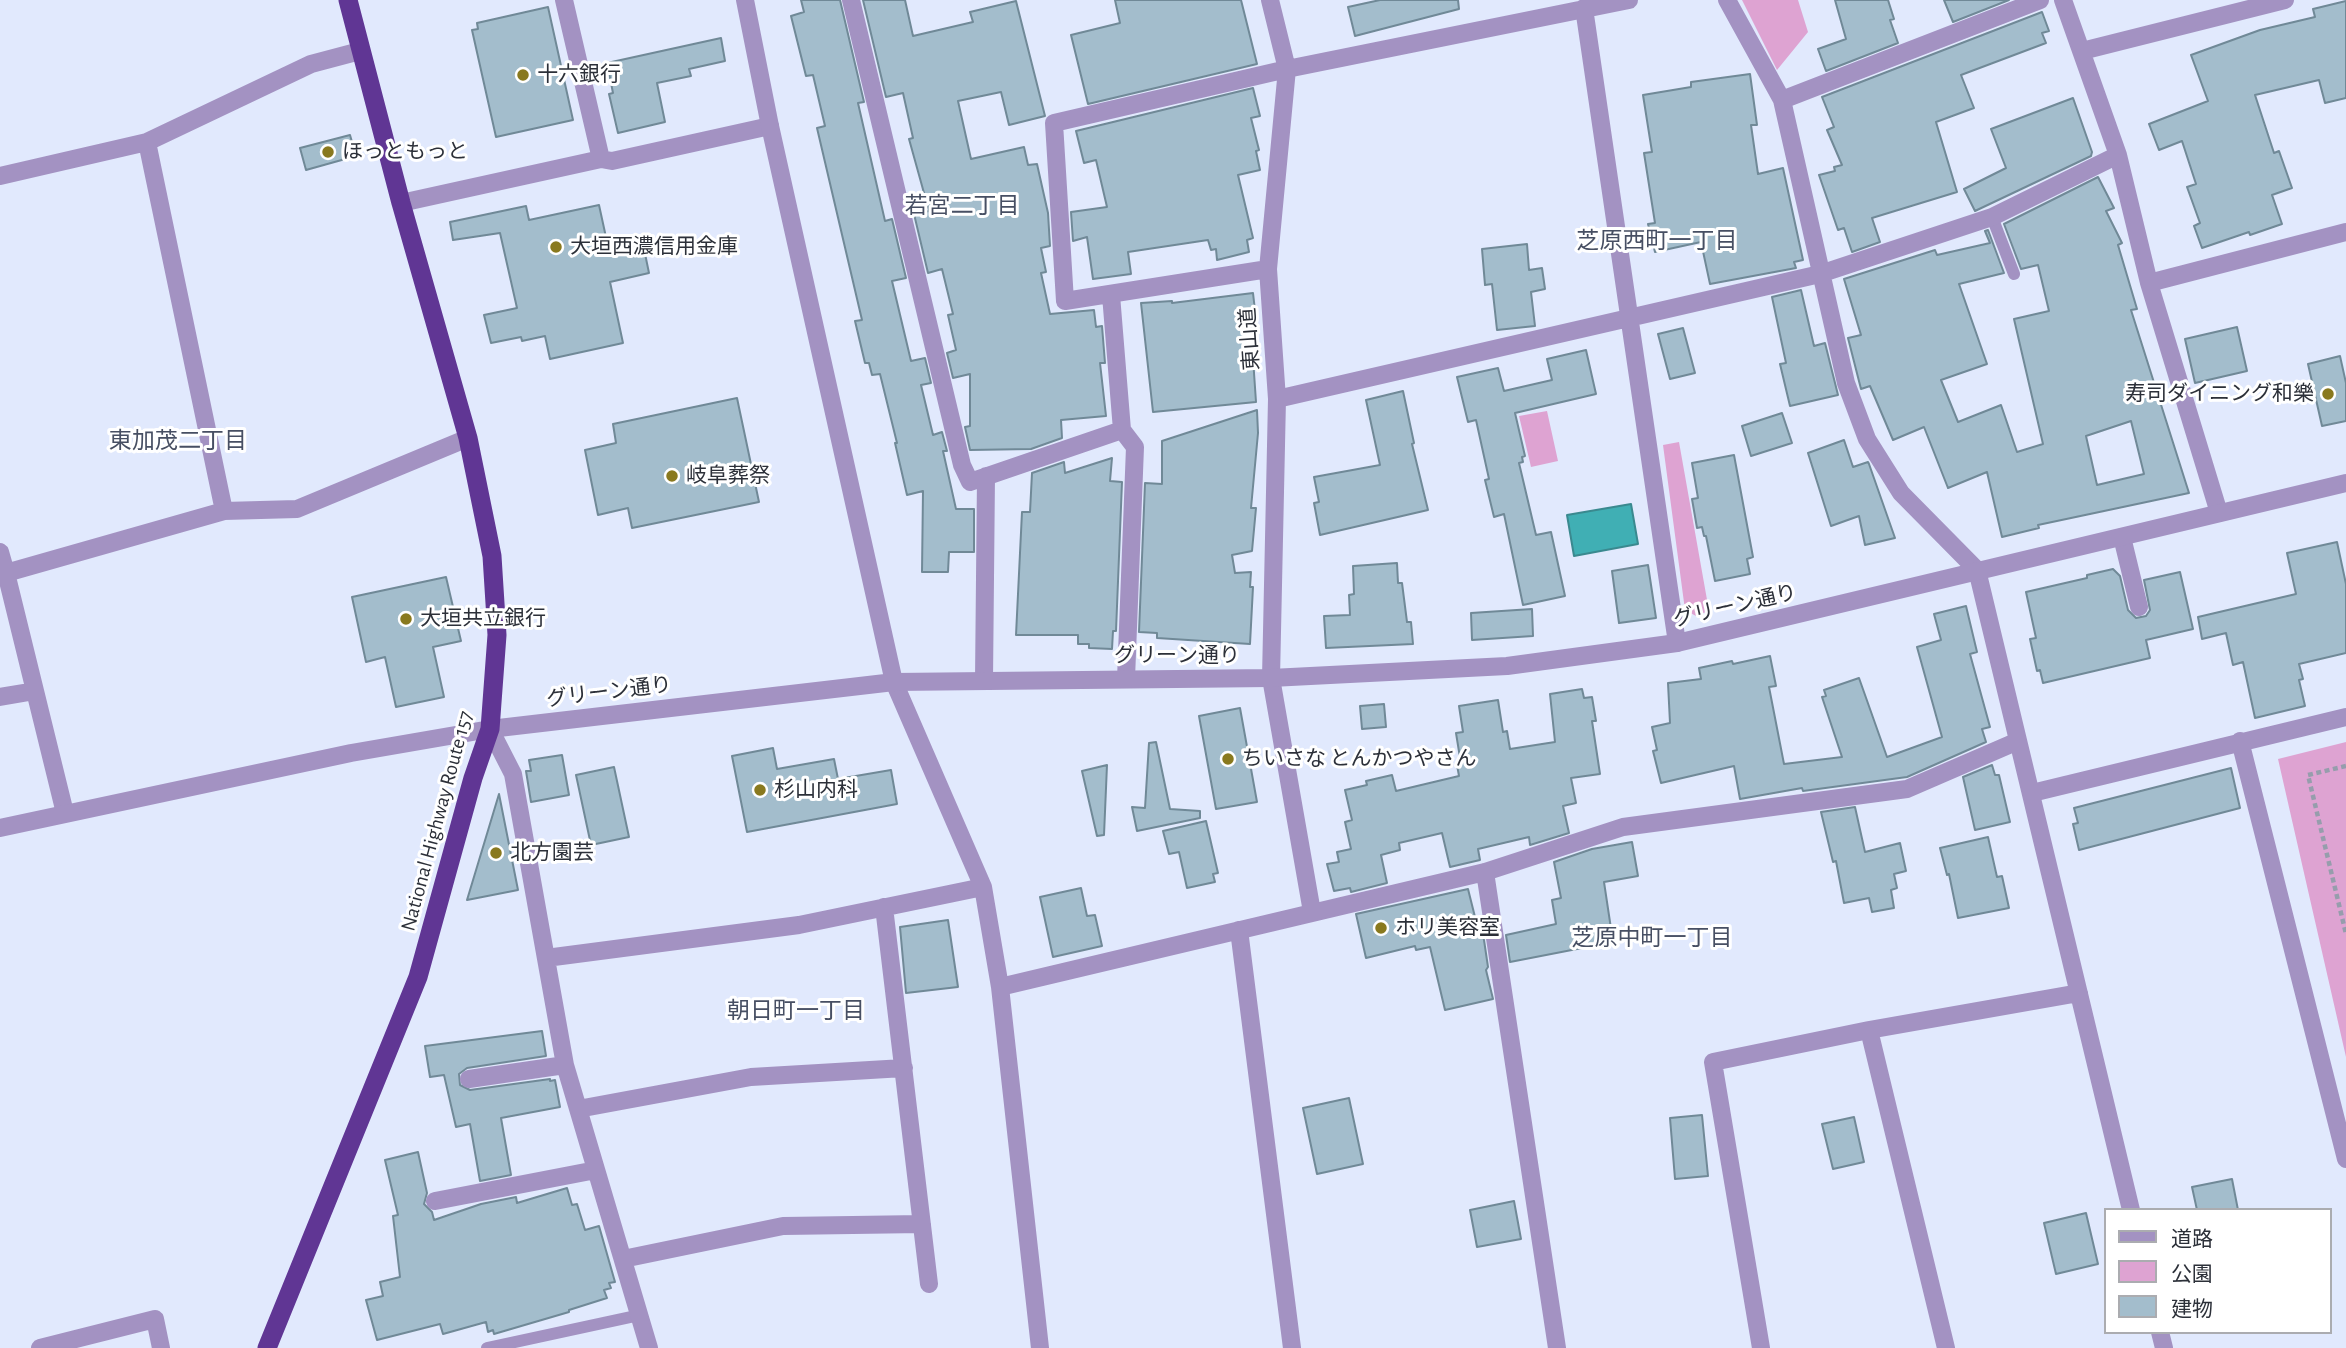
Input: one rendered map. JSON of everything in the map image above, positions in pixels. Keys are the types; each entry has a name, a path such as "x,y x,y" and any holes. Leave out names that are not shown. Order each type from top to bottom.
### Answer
{"highway":[{"name":"National Highway Route 157","path":"267,1348 418,977 473,778 490,729 497,635 492,556 468,438 401,203 348,0"}],"street":[{"path":"564,0 601,159"},
{"path":"745,0 770,126 894,682 983,887 1000,987 1040,1348"},
{"path":"851,0 962,465 970,482 1122,430"},
{"name":"東山道","path":"1270,0 1287,69 1268,269 1277,399 1271,678 1312,912"},
{"path":"1268,269 1065,301 1054,123 1287,69 1629,0"},
{"path":"1727,0 1782,100 1846,383 1867,439 1901,493 1977,570 2131,1208"},
{"path":"1782,100 2040,0"},
{"path":"2063,0 2118,155 2149,283 2219,513"},
{"path":"2082,51 2285,0"},
{"path":"1584,8 1677,643"},
{"path":"0,176 147,142 311,64 360,51"},
{"path":"401,203 601,159 612,161 770,126"},
{"path":"147,142 223,512"},
{"path":"1277,399 1820,274 1992,217 2118,155"},
{"path":"2149,283 2346,232"},
{"path":"1111,295 1122,430 1135,447 1126,678"},
{"path":"6,573 223,512 297,509 468,438"},
{"path":"984,680 986,476"},
{"name":"グリーン通り","path":"0,828 351,753 490,729 894,682 1271,678 1507,666 1677,643 2346,483"},
{"path":"2122,537 2139,607"},
{"path":"0,552 65,813"},
{"path":"0,697 35,691"},
{"path":"2032,793 2346,717"},
{"path":"490,729 513,774 565,1065 649,1348"},
{"path":"1000,987 1485,872 1623,827 1907,789 2018,741"},
{"path":"2240,741 2346,1159"},
{"path":"1485,872 1557,1348"},
{"path":"546,958 799,925 983,887"},
{"path":"884,907 929,1284"},
{"path":"1239,930 1292,1348"},
{"path":"1762,1348 1713,1062 1868,1030 2080,993"},
{"path":"1868,1030 1946,1348"},
{"path":"469,1079 565,1065"},
{"path":"578,1109 751,1077 904,1068"},
{"path":"435,1201 596,1170"},
{"path":"623,1259 783,1226 922,1224"},
{"path":"40,1348 155,1319 162,1348"}],"lane":[{"path":"1992,217 2014,274"},
{"path":"487,1348 640,1315"}],"path":[{"path":"2346,766 2308,775 2346,934"},
{"path":"2341,912 2346,908"}],"green space":[{"path":"1742,0 1798,0 1808,32 1777,70"},
{"path":"1547,411 1558,461 1531,467 1519,416"},
{"path":"1679,442 1709,611 1696,616 1685,610 1663,445"},
{"path":"2346,742 2346,1057 2278,759"}],"shaded area":[{"path":"1631,504 1638,544 1574,556 1567,515"}],"building":[{"path":"801,0 840,0 864,102 858,103 885,221 892,219 906,278 892,281 911,361 925,358 931,383 921,385 933,435 942,432 947,451 943,451 956,509 974,509 974,552 949,552 948,572 922,572 923,491 907,495 880,374 872,375 869,363 865,363 855,321 862,320 817,128 825,126 813,75 806,76 791,16 804,12"},
{"path":"863,0 905,0 913,36 973,22 970,12 1016,1 1045,116 1009,125 1001,92 958,101 971,159 1024,147 1028,165 1037,164 1048,213 1050,246 1041,248 1046,272 1041,273 1050,314 1094,310 1096,327 1102,326 1105,363 1100,363 1106,416 1061,420 1062,438 1031,449 970,450 965,427 970,426 970,374 953,378 947,353 956,350 948,315 953,314 942,269 928,273 914,214 929,211 909,139 913,138 903,93 886,97"},
{"path":"1115,0 1241,0 1257,64 1088,104 1071,35 1120,23"},
{"path":"1380,0 1458,0 1459,9 1355,36 1348,7"},
{"path":"1835,0 1888,0 1894,19 1890,20 1898,43 1826,71 1818,49 1846,39"},
{"path":"1944,0 2009,0 1953,22"},
{"path":"2346,1 2346,98 2325,103 2319,80 2255,95 2274,153 2279,151 2292,188 2272,195 2282,224 2202,248 2194,226 2200,223 2187,187 2196,184 2182,141 2159,150 2149,124 2208,101 2191,55 2260,30 2315,17 2313,9"},
{"name":"十六銀行","path":"548,7 573,120 496,137 472,30 478,29 477,23"},
{"path":"2042,12 2049,31 2042,33 2046,43 1961,75 1974,108 1936,122 1957,192 1872,218 1880,242 1852,252 1844,228 1838,230 1819,175 1835,171 1834,167 1842,165 1827,130 1834,127 1822,97"},
{"path":"721,38 725,61 689,69 691,76 657,83 665,122 618,133 609,94 613,93 607,63"},
{"path":"1750,74 1757,125 1751,125 1758,174 1783,168 1803,260 1794,262 1796,268 1710,284 1701,242 1655,252 1648,224 1655,223 1644,153 1652,152 1643,95 1691,87 1691,82"},
{"path":"1253,88 1260,116 1251,118 1259,150 1256,151 1260,170 1238,175 1253,238 1247,240 1249,252 1217,260 1216,249 1211,250 1208,240 1128,252 1131,274 1093,279 1087,237 1073,241 1071,212 1107,207 1096,160 1084,163 1076,131"},
{"path":"2073,98 2092,152 2091,156 1975,211 1964,189 2006,168 1991,129"},
{"name":"ほっともっと","path":"350,135 356,156 306,170 300,148"},
{"path":"2098,177 2114,208 2106,211 2122,243 2118,245 2137,309 2131,310 2189,493 2038,525 2039,528 2002,537 1987,472 1948,488 1924,427 1893,440 1870,386 1861,389 1848,338 1861,335 1844,279 1935,250 1937,255 1990,243 1985,231 1988,230 2004,273 1959,284 1987,364 1941,380 1958,422 2001,405 2017,452 2043,444 2014,319 2049,311 2038,265 2021,269 2004,224","holes":["2131,421 2144,474 2097,485 2086,436"]},
{"path":"599,205 609,251 643,244 649,273 610,282 623,343 550,359 545,336 491,343 484,315 517,308 500,233 453,240 450,222 526,206 529,220"},
{"path":"1527,244 1529,270 1542,268 1545,289 1531,292 1535,326 1497,330 1492,284 1485,285 1482,249"},
{"path":"1801,290 1814,346 1825,343 1838,395 1790,406 1780,364 1786,363 1772,297"},
{"path":"1253,293 1257,328 1251,329 1256,402 1153,412 1141,303 1172,303"},
{"path":"2237,327 2247,371 2195,383 2185,339"},
{"path":"1683,328 1695,373 1670,379 1658,334"},
{"path":"1586,350 1596,394 1515,413 1525,456 1522,457 1523,462 1519,463 1536,535 1551,532 1565,596 1523,605 1504,514 1494,517 1476,420 1468,422 1457,377 1498,368 1504,391 1552,380 1547,359"},
{"name":"寿司ダイニング和樂","path":"2340,356 2346,383 2346,421 2322,426 2308,364"},
{"path":"1403,391 1428,510 1320,535 1314,503 1319,502 1314,477 1380,465 1366,400"},
{"name":"岐阜葬祭","path":"737,398 759,502 632,528 628,508 598,515 585,450 616,443 613,424"},
{"path":"1257,410 1258,433 1251,508 1256,508 1252,551 1232,555 1235,573 1251,572 1250,587 1253,587 1250,644 1157,638 1157,633 1139,632 1145,483 1162,484 1162,441"},
{"path":"1782,413 1792,443 1751,456 1742,426"},
{"path":"1844,440 1853,467 1868,462 1895,538 1865,545 1859,516 1831,526 1808,453"},
{"path":"1734,455 1753,557 1747,559 1750,574 1715,581 1706,536 1702,527 1697,528 1692,499 1698,498 1692,463"},
{"path":"1112,458 1110,481 1122,482 1116,631 1113,631 1112,649 1089,648 1089,644 1078,644 1078,635 1016,635 1022,512 1030,512 1032,473 1064,462 1065,473"},
{"path":"2337,542 2346,584 2346,653 2299,664 2303,679 2299,680 2305,706 2255,718 2243,662 2233,665 2226,633 2202,639 2198,617 2296,594 2287,553"},
{"path":"1397,563 1398,583 1402,583 1413,644 1326,648 1324,616 1350,615 1349,595 1354,594 1353,566"},
{"path":"1648,565 1656,618 1619,623 1612,571"},
{"path":"2113,569 2120,576 2128,610 2136,618 2146,616 2150,610 2144,580 2180,572 2193,629 2146,640 2150,658 2043,683 2040,670 2037,671 2030,639 2036,638 2026,592"},
{"name":"大垣共立銀行","path":"446,577 461,641 433,647 444,697 396,707 385,657 366,662 352,597"},
{"path":"1966,606 1977,652 1970,654 1990,727 1982,729 1986,742 1907,777 1803,791 1802,788 1740,799 1734,766 1661,783 1653,751 1657,750 1652,727 1670,723 1668,683 1701,679 1699,668 1732,661 1733,664 1770,656 1776,686 1769,687 1784,764 1842,757 1822,697 1826,696 1824,690 1859,678 1887,757 1942,737 1917,647 1941,640 1934,614"},
{"path":"1532,609 1533,636 1472,640 1471,613"},
{"path":"1582,689 1584,698 1592,697 1596,721 1592,721 1600,774 1571,778 1576,803 1563,806 1569,833 1530,845 1529,837 1478,849 1480,860 1450,867 1442,833 1399,843 1400,850 1381,855 1387,883 1351,892 1350,888 1334,891 1327,864 1339,862 1337,852 1351,849 1345,822 1352,820 1345,790 1367,785 1366,781 1392,775 1396,791 1459,776 1457,765 1461,764 1456,733 1463,732 1459,706 1498,700 1503,732 1507,731 1510,749 1555,742 1550,694"},
{"path":"1384,704 1386,727 1362,729 1360,706"},
{"name":"ちいさな とんかつやさん","path":"1240,708 1257,802 1216,809 1199,716"},
{"path":"1156,742 1170,809 1200,811 1200,818 1137,831 1132,807 1145,808 1149,743"},
{"path":"773,748 777,769 834,759 838,779 891,770 897,804 747,832 732,756"},
{"path":"562,755 569,795 531,802 526,771 531,771 529,760"},
{"path":"1107,765 1104,835 1097,836 1082,771"},
{"path":"1992,765 1995,775 1999,775 2010,822 1975,830 1963,777"},
{"path":"614,767 629,837 591,845 576,775"},
{"path":"2231,768 2240,808 2079,850 2073,824 2078,823 2074,808"},
{"name":"北方園芸","path":"499,794 518,890 467,900"},
{"path":"1855,807 1865,852 1900,843 1906,871 1894,874 1897,888 1891,890 1894,908 1872,912 1869,898 1844,903 1836,861 1833,862 1821,812"},
{"path":"1206,821 1218,873 1213,874 1215,882 1187,888 1179,852 1169,854 1163,831"},
{"path":"1988,837 1997,877 2002,876 2009,908 1958,918 1949,874 1947,875 1940,848"},
{"path":"1632,842 1638,876 1604,882 1613,942 1510,962 1506,935 1556,924 1552,900 1561,898 1554,862 1592,849"},
{"path":"1081,888 1087,916 1095,915 1102,946 1053,957 1040,897"},
{"path":"1468,889 1484,940 1488,967 1486,970 1493,999 1445,1010 1430,947 1416,950 1415,946 1366,958 1356,914"},
{"path":"948,920 958,987 906,993 900,927"},
{"path":"542,1031 546,1056 467,1068 459,1074 460,1085 470,1090 555,1080 560,1107 501,1118 511,1175 480,1181 470,1124 456,1127 444,1075 430,1077 425,1046"},
{"path":"1349,1098 1363,1164 1317,1174 1303,1108"},
{"path":"1702,1115 1708,1176 1675,1179 1670,1118"},
{"path":"1854,1117 1864,1162 1833,1169 1822,1124"},
{"path":"418,1152 427,1193 424,1204 432,1212 434,1220 481,1204 516,1197 517,1203 567,1188 572,1205 577,1204 585,1230 599,1226 615,1282 609,1283 611,1288 604,1290 607,1298 494,1334 493,1330 488,1332 486,1322 443,1334 440,1324 377,1340 366,1300 383,1296 380,1282 400,1277 393,1216 398,1215 385,1160"},
{"path":"2232,1179 2238,1208 2197,1208 2192,1187"},
{"path":"1514,1201 1521,1239 1477,1247 1470,1210"},
{"path":"2086,1213 2098,1264 2056,1274 2044,1223"}],"place":[{"name":"十六銀行","path":"523,75"},
{"name":"ほっともっと","path":"328,152"},
{"name":"大垣西濃信用金庫","path":"556,247"},
{"name":"寿司ダイニング和樂","path":"2328,394"},
{"name":"岐阜葬祭","path":"672,476"},
{"name":"大垣共立銀行","path":"406,619"},
{"name":"ちいさな とんかつやさん","path":"1228,759"},
{"name":"杉山内科","path":"760,790"},
{"name":"北方園芸","path":"496,853"},
{"name":"ホリ美容室","path":"1381,928"}],"district":[{"name":"若宮二丁目","path":"962,206"},
{"name":"芝原西町一丁目","path":"1657,241"},
{"name":"東加茂二丁目","path":"178,441"},
{"name":"芝原中町一丁目","path":"1652,938"},
{"name":"朝日町一丁目","path":"796,1011"}]}
